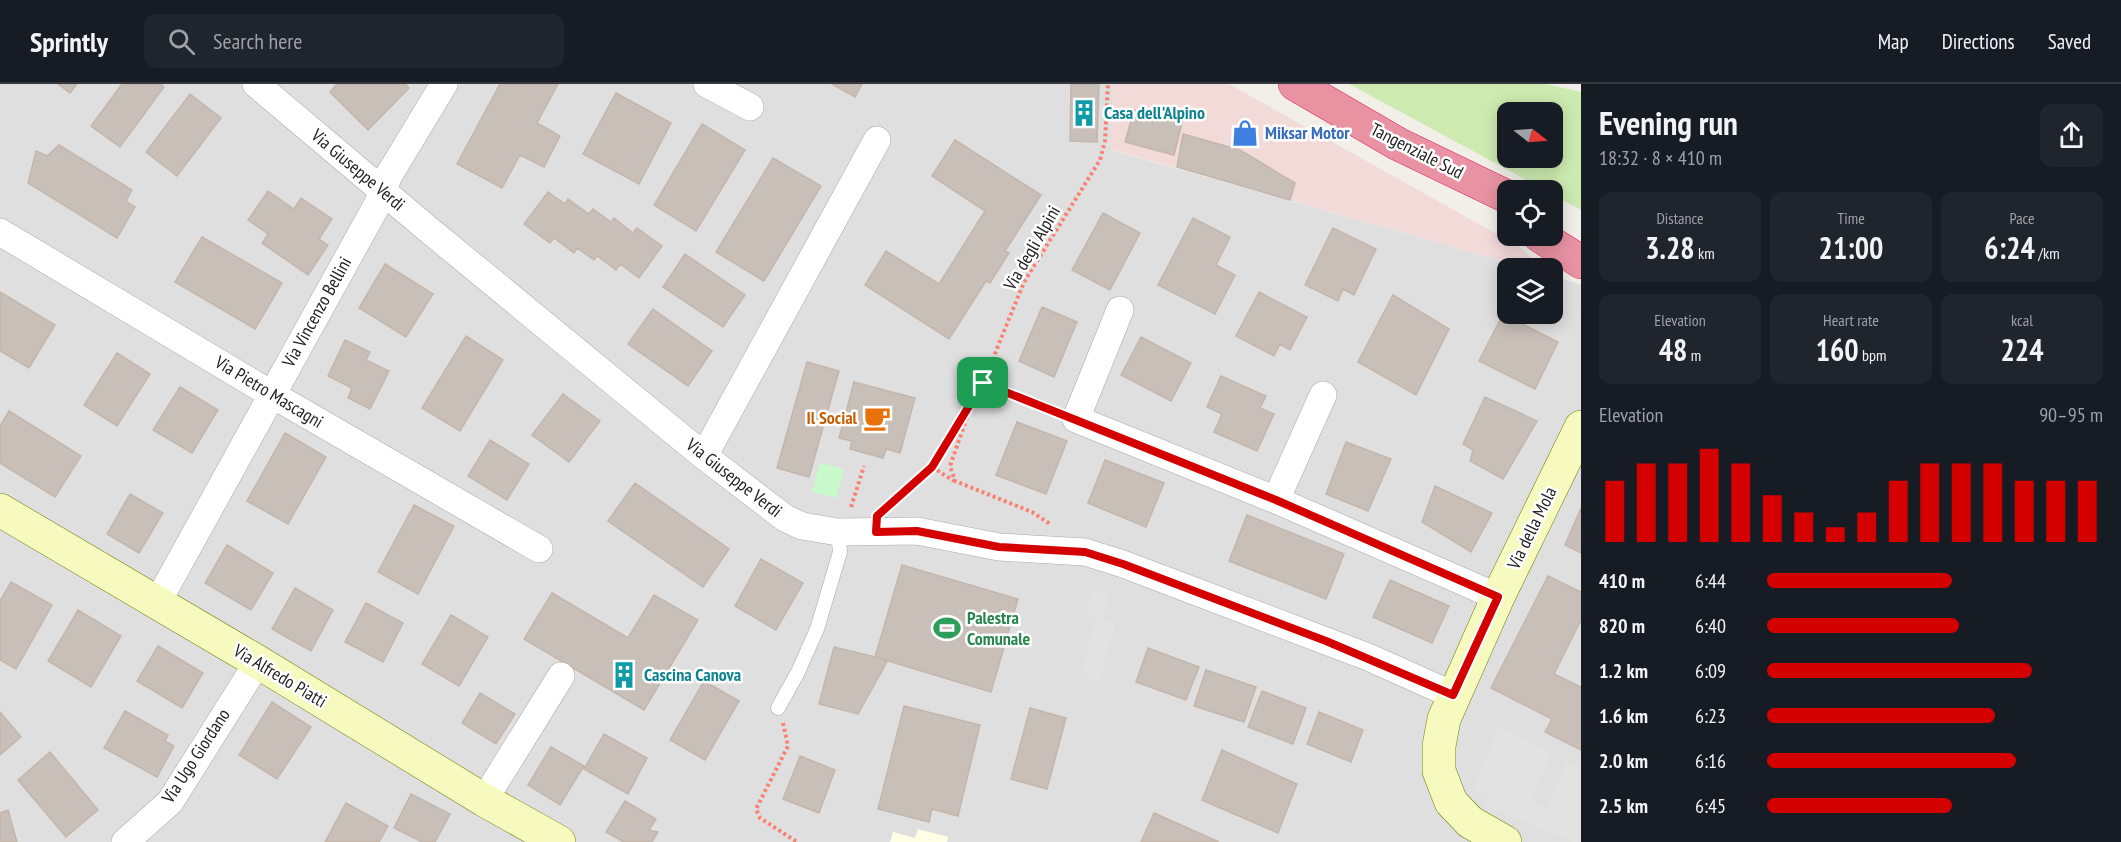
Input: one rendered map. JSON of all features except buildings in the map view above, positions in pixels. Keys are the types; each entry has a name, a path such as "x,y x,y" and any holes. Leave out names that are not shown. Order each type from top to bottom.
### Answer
{"highway":[{"name":"Tangenziale Sud","path":"1296,84 1398,144 1497,193"},
{"path":"1398,144 1497,207"}],"street":[{"name":"Via Giuseppe Verdi","path":"256,84 704,456 785,518 802,526 843,522 876,532 917,531 999,547 1096,555 1368,657 1453,695"},
{"name":"Via Vincenzo Bellini","path":"157,603 377,205 382,190 444,84"},
{"path":"707,84 750,107"},
{"path":"704,456 877,140"},
{"name":"Via Pietro Mascagni","path":"0,232 271,394 539,549"},
{"path":"1120,310 1076,419 1276,500 1498,597"},
{"path":"1276,500 1323,395"},
{"name":"Via della Mola","path":"1505,842 1470,822 1451,802 1439,771 1439,746 1444,719 1453,695 1581,427"},
{"name":"Via Alfredo Piatti","path":"0,510 258,662 484,800 559,842"},
{"name":"Via Ugo Giordano","path":"124,842 170,802 258,662"},
{"path":"484,800 561,676"}],"lane":[{"path":"778,708 798,672 817,629 840,552 843,522"}],"path":[{"name":"Via degli Alpini","path":"876,532 877,516 932,467 983,383 1024,282 1100,160 1105,141 1108,84"},
{"path":"983,383 1076,419"},
{"path":"955,481 950,466 975,395"},
{"path":"843,522 864,466"},
{"path":"932,467 955,481 1032,512 1058,528 1073,552"},
{"path":"778,708 788,746 756,809 760,818 797,842"}],"shaded area":[{"path":"0,84 1113,84 1111,150 1497,259 1497,324 1563,324 1563,279 1581,285 1581,842 0,842"},
{"path":"1113,84 1229,84 1497,234 1497,246 1518,246 1532,258 1497,259 1110,149"},
{"path":"1093,591 1109,595 1102,620 1115,624 1098,685 1082,672 1096,617 1085,614"},
{"path":"1499,727 1551,752 1531,800 1547,807 1567,762 1581,767 1581,842 1573,842 1483,805 1488,795 1473,790"},
{"path":"918,829 948,837 947,842 890,842 893,832 915,838"}],"green space":[{"path":"1349,84 1546,84 1581,92 1581,210 1563,200 1563,180 1527,180 1504,168 1563,168 1563,102 1497,102 1497,164"},
{"path":"820,463 844,469 836,498 812,492"}],"place":[{"name":"Casa dell'Alpino","path":"1084,113"},
{"name":"Miksar Motor","path":"1245,133"},
{"name":"Il Social","path":"877,418"},
{"name":"Palestra Comunale","path":"947,628"},
{"name":"Cascina Canova","path":"624,675"}],"route":[{"path":"983,383 1276,500 1498,597 1453,695 1368,657 1123,564 1085,552 999,547 917,531 876,532 877,516 932,467 983,383"}]}
